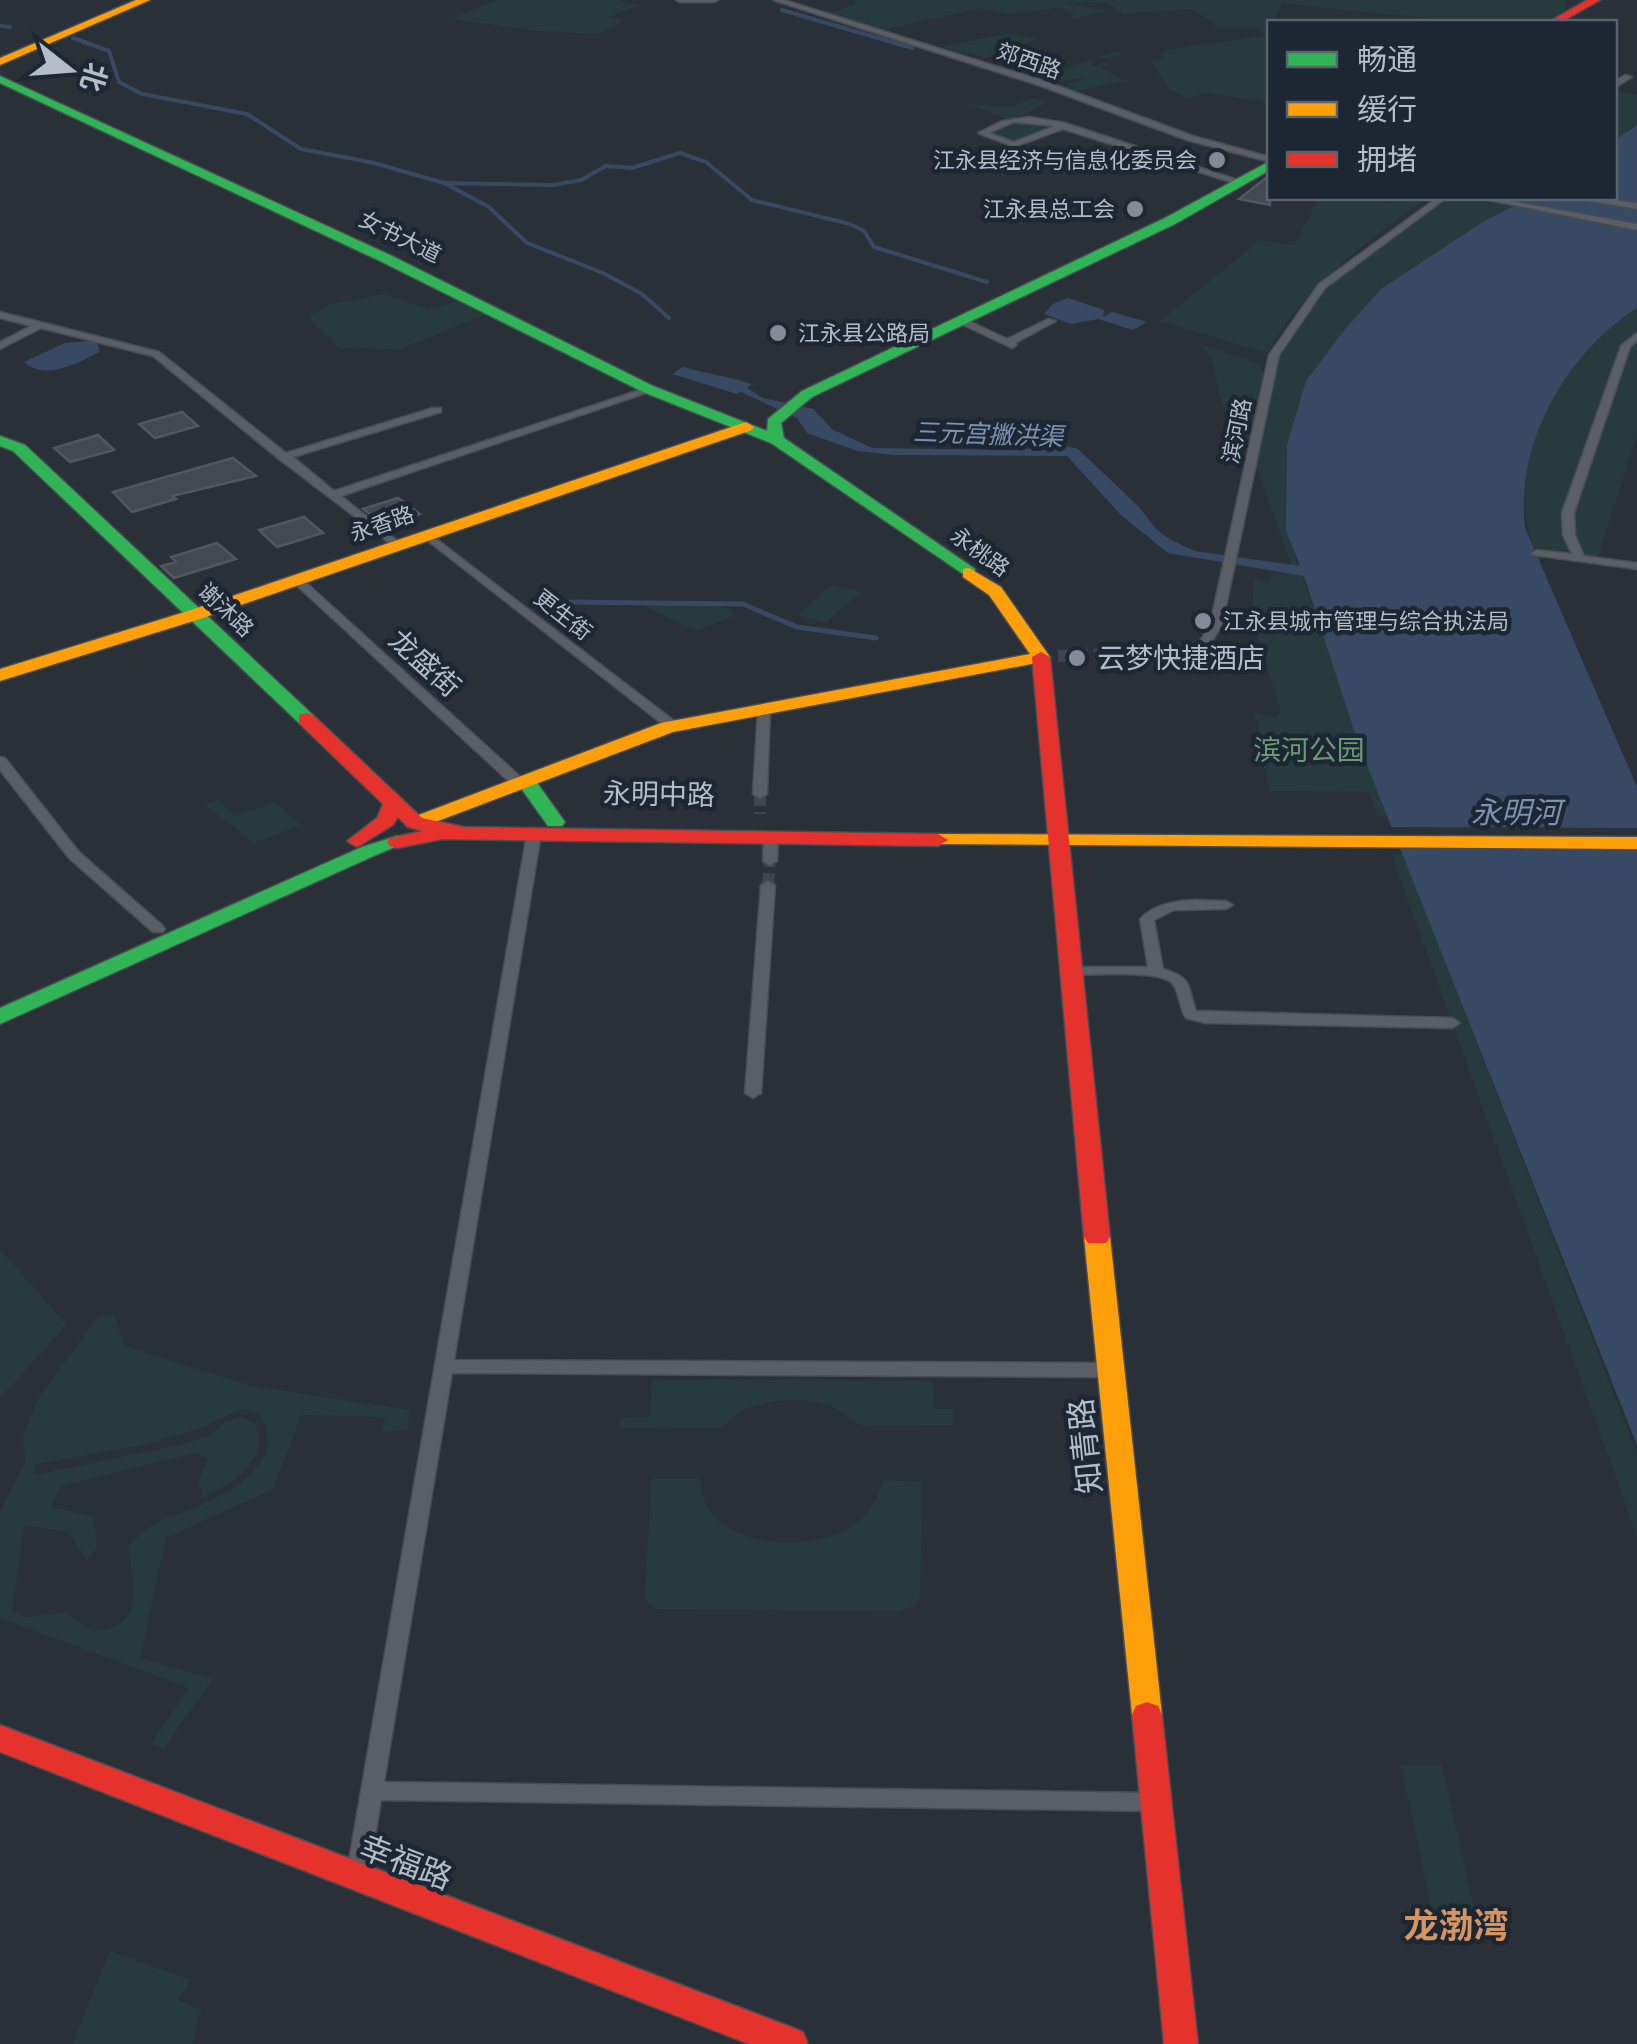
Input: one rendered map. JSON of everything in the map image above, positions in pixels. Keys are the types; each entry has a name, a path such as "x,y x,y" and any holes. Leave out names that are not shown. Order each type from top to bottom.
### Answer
{"main road":[{"path":"0,44 105,0"},
{"path":"0,62 145,0"},
{"path":"1558,20 1595,0"},
{"name":"女书大道","path":"0,79 361,245 742,429 781,422"},
{"path":"781,422 962,321 1170,221 1267,164"},
{"name":"永桃路","path":"781,422 996,591 1050,656 1055,836"},
{"name":"永香路","path":"0,675 194,615 742,429"},
{"name":"谢沐路","path":"0,440 20,448 415,823"},
{"path":"0,1017 370,846 412,837 470,815 523,782 673,726 1050,656"},
{"path":"523,782 556,822"},
{"path":"370,846 393,815 394,802 422,810 470,815"},
{"path":"0,1000 158,928 416,832 415,823 470,815"},
{"name":"永明中路","path":"470,815 765,834"},
{"name":"永明中路","path":"470,815 534,834 1355,837"},
{"path":"1355,837 1637,835"},
{"name":"知青路","path":"1055,836 1181,2044"},
{"path":"1355,837 1637,843"},
{"name":"幸福路","path":"0,1738 791,2044"}],"street":[{"path":"680,0 714,0"},
{"name":"郊西路","path":"776,0 1044,84 1190,138 1267,161"},
{"path":"1064,126 1014,145 982,133 1024,117 1064,126 1240,182"},
{"name":"滨河路","path":"1106,654 1187,650 1205,643 1216,625 1279,346 1322,286 1439,200"},
{"path":"1494,200 1637,226"},
{"path":"1608,200 1637,202"},
{"path":"0,315 156,354 396,546"},
{"path":"962,321 1010,344 1051,322"},
{"path":"0,346 42,324"},
{"path":"1579,557 1569,535 1568,513 1637,336"},
{"path":"332,496 653,389"},
{"path":"283,457 437,410"},
{"name":"更生街","path":"428,535 673,726"},
{"path":"1537,553 1637,566"},
{"name":"龙盛街","path":"296,580 523,782"},
{"path":"760,794 764,710"},
{"path":"0,762 74,855 158,928"},
{"path":"357,1878 534,834"},
{"path":"753,1093 768,884"},
{"path":"1156,972 1148,919 1152,914 1177,906 1226,905"},
{"path":"1069,971 1156,972 1174,976 1182,983 1186,1008 1191,1014 1206,1018 1452,1023"},
{"path":"444,1366 1110,1370"},
{"path":"372,1791 1156,1802"}],"green space":[{"path":"497,0 630,0 618,1 639,5 609,17 624,20 599,34 538,31 450,19"},
{"path":"854,0 1566,0 1564,18 1429,18 1283,4 1274,20 1267,20 1267,102 1205,93 1188,98 1169,89 1152,62 1163,59 1161,53 1166,50 1264,36 1259,29 1217,29 1213,22 1190,9 1124,14 1105,2 1063,3 1108,10 1074,19 1070,17 1074,14 1059,8 1008,14 980,8 880,31 826,14 855,4"},
{"path":"1010,33 1038,39 984,57 940,47"},
{"path":"1117,51 1125,54 1093,60 1091,65 1108,64 1099,67 1127,81 1076,91 1064,87 1068,85 1065,84 1088,78 1048,82 1036,78"},
{"path":"1617,91 1637,96 1637,124 1617,139"},
{"path":"1034,98 1047,102 1021,117 1063,126 1014,145 982,133 1011,120 968,104 1009,107"},
{"path":"1318,200 1424,200 1338,266 1301,305 1267,353 1160,321 1260,240 1294,245"},
{"name":"滨河公园","path":"1439,200 1525,200 1481,223 1287,444 1286,531 1388,816 1378,817 1369,792 1270,791 1254,712 1277,718 1280,709 1252,619 1254,579 1269,583 1271,575 1294,574 1253,455 1236,439 1219,394 1212,360 1198,343 1259,364 1267,381 1278,351 1314,298 1389,234"},
{"path":"385,294 429,309 458,301 484,315 399,350 339,348 311,321 311,315 332,304"},
{"path":"1637,309 1637,434 1597,560 1537,553 1526,520 1524,485 1530,450 1543,416 1584,354"},
{"path":"832,584 861,592 826,623 797,615"},
{"path":"638,603 716,605 732,610 732,616 696,631"},
{"path":"219,800 234,816 275,802 301,825 254,843 205,805"},
{"path":"1391,853 1403,854 1637,1453 1637,1536"},
{"path":"0,1249 67,1325 0,1398"},
{"path":"114,1315 125,1346 251,1386 410,1410 407,1430 381,1432 385,1417 301,1415 273,1489 166,1538 140,1658 213,1679 164,1748 151,1744 189,1688 0,1618 0,1511 25,1462 23,1437 40,1395 99,1316","holes":["241,1409 259,1413 267,1433 266,1452 256,1468 223,1494 161,1520 128,1545 133,1600 123,1621 93,1632 65,1613 24,1617 12,1610 24,1526 67,1531 87,1560 97,1547 94,1517 51,1507 61,1486 196,1453 208,1459 197,1484 202,1490 201,1499 245,1470 258,1450 259,1437 255,1423 240,1417 222,1424 209,1436 181,1445 38,1474 34,1473 36,1464 143,1445 201,1428"]},
{"path":"652,1379 933,1381 935,1409 953,1409 954,1425 863,1426 830,1405 802,1400 773,1401 745,1409 719,1428 619,1429 620,1418 650,1417"},
{"path":"651,1479 701,1479 705,1502 718,1520 760,1540 786,1543 834,1535 854,1525 869,1511 884,1480 922,1482 920,1598 914,1606 898,1611 657,1609 645,1601"},
{"path":"1401,1765 1442,1765 1476,1917 1433,1917"},
{"path":"110,1951 191,1980 178,2000 201,2010 192,2044 72,2044"}],"water":[{"name":"永明河","path":"1637,125 1637,308 1588,350 1551,403 1537,433 1524,496 1525,528 1637,787 1637,1445 1357,740 1304,576 1168,553 1121,515 1067,456 894,455 857,451 807,433 797,418 741,392 672,374 683,367 752,384 747,388 763,398 813,409 832,429 872,448 1078,449 1171,540 1195,551 1300,566 1286,531 1287,445 1306,381 1381,289 1481,223 1525,200 1617,200 1617,139"},
{"path":"1068,298 1104,310 1103,317 1112,312 1147,322 1133,330 1098,319 1071,324 1044,314 1053,304"},
{"path":"65,343 98,344 99,352 61,369 41,370 24,362"}],"pier":[{"path":"1387,827 1637,828 1637,848 1396,849"}],"building":[{"path":"1267,177 1270,205 1239,199"},
{"path":"182,412 198,426 155,438 139,424"},
{"path":"98,435 114,450 70,462 54,448"},
{"path":"233,458 256,476 172,496 176,499 132,512 113,492"},
{"path":"398,498 420,514 388,523 363,509"},
{"path":"304,517 323,533 277,547 259,530"},
{"path":"217,543 236,559 174,578 161,566 176,562 171,557"}],"waterway":[{"path":"782,10 912,48"},
{"name":"三元宫撇洪渠","path":"0,26 10,27"},
{"name":"三元宫撇洪渠","path":"73,38 109,51 119,82 142,94 247,114 301,149 370,162 444,183 489,207 527,243 603,273 642,294 669,318"},
{"name":"三元宫撇洪渠","path":"446,183 554,185 581,180 606,166 632,168 680,153 706,162 752,200 850,224 864,231 874,247 987,282"},
{"path":"562,602 743,604 797,627 876,638"}],"tunnel":[{"path":"1058,656 1105,654"},
{"path":"760,794 760,814"},
{"path":"768,885 770,861"}],"traffic: fast":[{"path":"0,79 385,258 648,389 777,440"},
{"path":"969,573 777,440 773,422 807,394 1170,221 1267,167"},
{"path":"0,441 19,448 306,719"},
{"path":"526,781 555,822"},
{"path":"0,1017 369,851 397,842"}],"traffic: slow":[{"path":"0,62 145,0"},
{"path":"0,675 194,615 746,427"},
{"path":"415,823 668,727 1041,657 995,591 969,573"},
{"path":"938,840 1637,843"},
{"path":"1097,1237 1147,1715"}],"traffic: jam":[{"path":"1558,20 1595,0"},
{"path":"1041,657 1097,1237"},
{"path":"306,719 415,823 463,833"},
{"path":"357,841 386,821 394,802"},
{"path":"397,842 443,833 938,840"},
{"path":"1147,1715 1181,2044"},
{"path":"0,1738 791,2044"}],"place":[{"name":"江永县经济与信息化委员会","path":"1217,160"},
{"name":"江永县总工会","path":"1135,209"},
{"name":"江永县公路局","path":"778,333"},
{"name":"江永县城市管理与综合执法局","path":"1203,621"},
{"name":"云梦快捷酒店","path":"1077,658"}],"district":[{"name":"龙渤湾","path":"1456,1925"}]}
